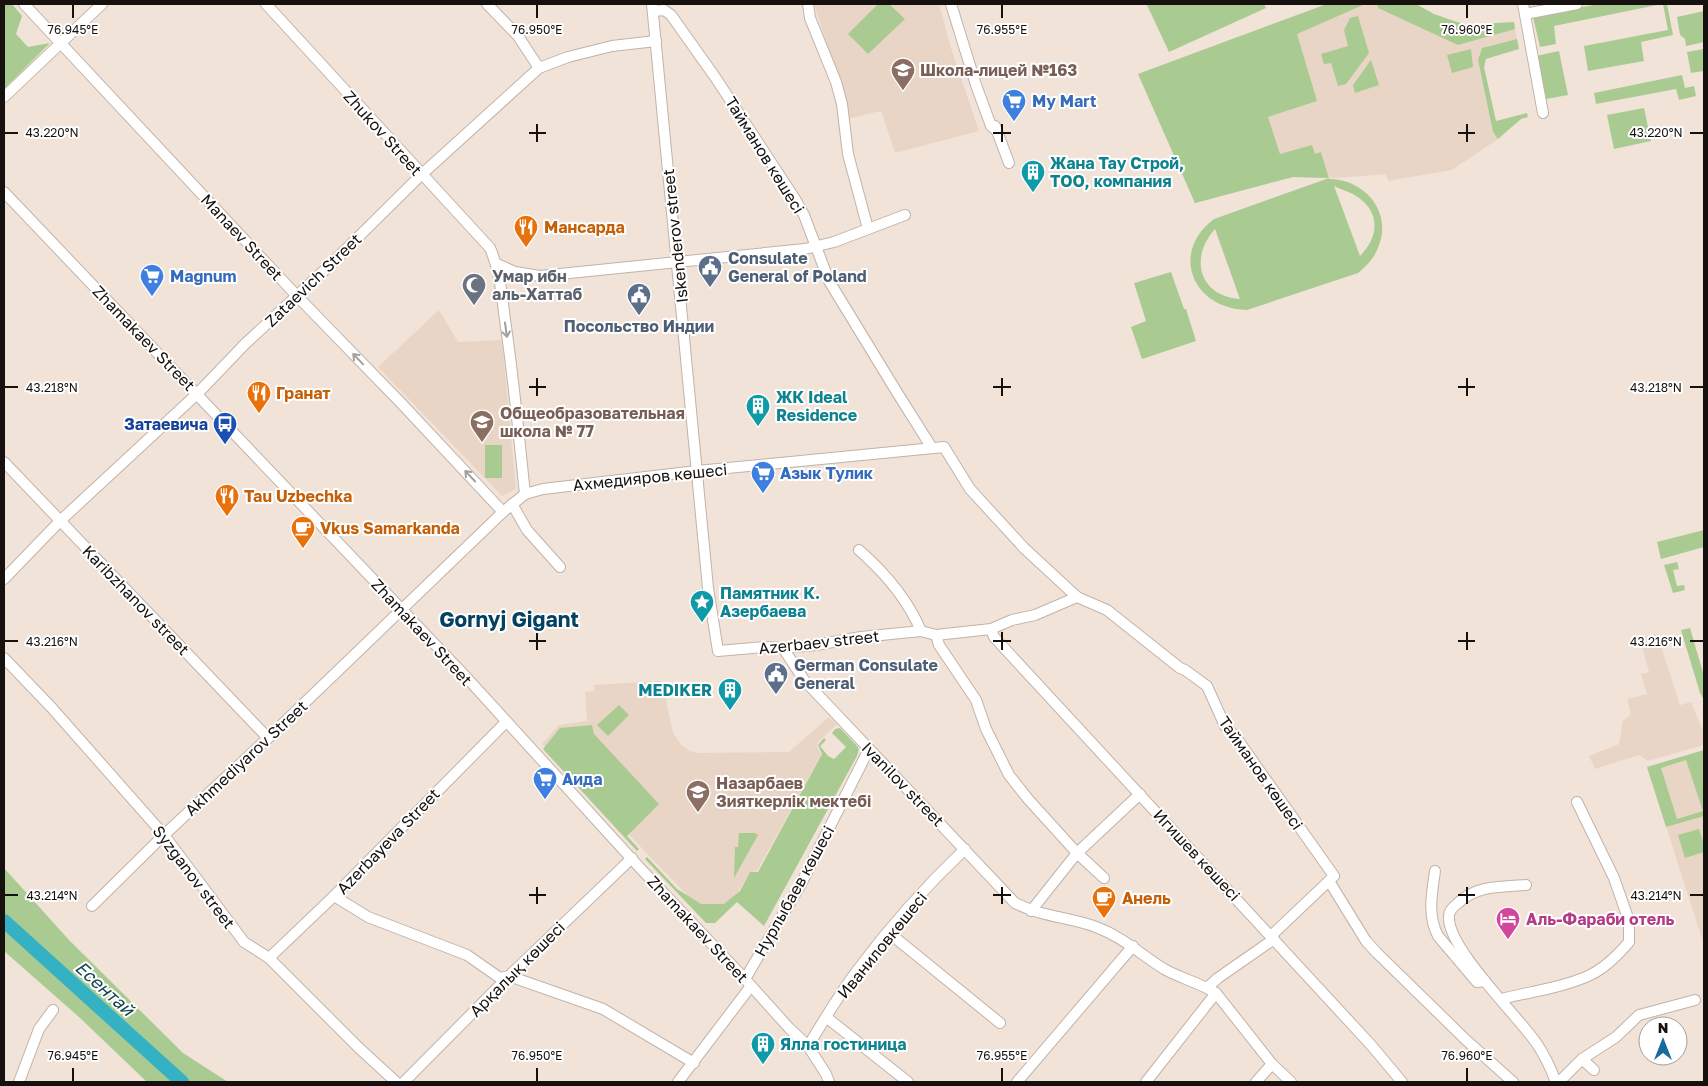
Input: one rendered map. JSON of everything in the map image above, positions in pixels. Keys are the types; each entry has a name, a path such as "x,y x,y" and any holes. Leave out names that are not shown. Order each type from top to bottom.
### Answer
{"street":[{"name":"Manaev Street","path":"24,4 297,296 503,512"},
{"path":"4,97 102,4"},
{"name":"Zhukov Street","path":"266,4 490,248 497,264"},
{"path":"487,4 518,36 539,68"},
{"path":"808,4 810,18 836,82 842,104 848,154 868,229"},
{"path":"951,4 972,72 979,82 1009,163"},
{"path":"1522,4 1543,113"},
{"path":"1525,14 1578,4"},
{"name":"Iskenderov street","path":"653,7 708,588 718,651"},
{"name":"Тайманов көшесі","path":"653,7 664,10 670,15 715,77 795,199 829,280 932,448"},
{"name":"Zataevich Street","path":"4,579 60,521 197,394 245,344 421,175 539,68 568,57 612,46 656,41"},
{"name":"Zhamakaev Street","path":"4,192 401,610 788,1028 808,1046 829,1082"},
{"path":"497,264 515,272 540,276 816,247 905,215"},
{"path":"497,264 513,380 525,494"},
{"name":"Тайманов көшесі","path":"944,447 970,489 1024,548 1077,597 1107,610 1180,668 1207,686 1225,726 1235,736 1334,876 1329,881 1366,941 1466,1040 1513,1082"},
{"name":"Ахмедияров көшесі","path":"401,610 503,512 525,494 544,489 698,471 944,447"},
{"name":"Karibzhanov street","path":"4,462 268,738"},
{"path":"512,504 527,530 560,567"},
{"path":"859,550 886,576 915,618 921,631"},
{"name":"Azerbaev street","path":"718,651 765,647 783,648 921,631 936,635 991,629 1077,597"},
{"name":"Akhmediyarov Street","path":"92,906 401,610"},
{"name":"Игишев көшесі","path":"991,629 994,636 1273,937 1402,1082"},
{"path":"936,635 939,645 976,700 986,729 1009,775 1077,853 1104,878"},
{"name":"Ivanilov street","path":"783,648 804,680 1015,903 1031,911 1093,926 1111,933 1133,946 1164,969 1212,990 1272,1064 1291,1082"},
{"name":"Syzganov street","path":"4,658 51,707 164,835 244,942 268,958 396,1082"},
{"name":"Azerbayeva Street","path":"268,958 334,896 506,722"},
{"name":"Нурлыбаев көшесі","path":"678,1082 694,1063 748,983 801,884 869,749"},
{"path":"1031,911 1077,853 1140,794"},
{"path":"1501,999 1557,986 1588,976 1615,958 1629,942 1629,921 1614,878 1577,802"},
{"name":"Иваниловкөшесі","path":"808,1046 856,973 888,932 947,866 965,849"},
{"name":"Арқалық көшесі","path":"404,1082 509,976 632,858"},
{"path":"1434,871 1431,916 1434,929 1477,982 1485,981"},
{"path":"1146,1082 1212,990 1218,978 1273,937 1329,881"},
{"path":"1526,885 1492,887 1479,890 1459,902 1449,915 1454,936 1485,981 1538,1045 1558,1082 1582,1059 1616,1037 1639,1015 1695,1000"},
{"path":"334,896 368,917 467,955 500,978 509,976 603,1009 694,1063"},
{"path":"888,932 1000,1023"},
{"path":"1017,1082 1133,946"},
{"path":"19,1082 40,1029 53,1010"},
{"path":"826,1017 908,1082"},
{"path":"1582,1059 1594,1070"},
{"path":"1256,1082 1272,1064"}],"shaded area":[{"name":"Школа-лицей №163","path":"814,4 939,4 951,48 979,131 895,153 881,111 847,119 830,54"},
{"path":"1327,4 1410,4 1450,26 1514,22 1517,39 1482,48 1478,60 1493,132 1498,139 1452,170 1388,181 1386,174 1338,178 1293,177 1195,203 1138,74"},
{"name":"Общеобразовательная школа № 77","path":"439,310 458,342 502,340 516,489 502,496 378,367"},
{"path":"1657,634 1680,705 1691,702 1704,733 1704,745 1648,761 1639,755 1595,769 1589,756 1619,744 1623,721 1631,714 1627,699 1647,694 1641,674 1649,672 1640,639"},
{"name":"Назарбаев Зияткерлік мектебі","path":"662,681 673,733 681,745 690,751 698,753 789,752 829,717 837,724 817,743 821,755 757,871 750,872 736,895 709,918 542,744 559,725 587,721 585,692 594,691 594,685"},
{"path":"1704,750 1704,945 1647,767"}],"green space":[{"path":"4,4 12,4 22,16 16,34 28,47 50,43 4,89"},
{"path":"878,4 889,4 905,19 868,54 848,34"},
{"path":"1264,4 1266,8 1169,52 1147,5"},
{"path":"1327,4 1363,5 1297,34 1317,101 1268,117 1280,154 1312,145 1315,154 1321,152 1329,178 1293,177 1195,203 1138,74"},
{"path":"1377,4 1416,4 1434,14 1466,25 1514,22 1515,29 1458,45 1378,8"},
{"path":"1598,4 1657,5 1554,26 1556,44 1540,47 1533,17"},
{"path":"1663,4 1667,4 1673,35 1641,42 1644,61 1588,71 1584,46 1668,30"},
{"path":"1704,11 1704,42 1686,46 1685,39 1680,35 1677,17"},
{"path":"1358,16 1369,53 1346,84 1338,86 1331,63 1324,64 1321,54 1348,46 1344,30 1350,18"},
{"path":"1517,39 1519,49 1486,59 1484,67 1496,121 1527,113 1528,117 1521,119 1498,139 1493,132 1478,60 1482,48"},
{"path":"1471,49 1473,67 1452,73 1447,55"},
{"path":"1704,49 1704,71 1691,73 1687,52"},
{"path":"1559,51 1568,95 1546,99 1536,56"},
{"path":"1371,60 1379,85 1355,93 1353,85"},
{"path":"1682,75 1685,88 1694,86 1696,96 1679,100 1676,89 1596,104 1594,93"},
{"path":"1644,108 1651,141 1614,149 1607,115"},
{"path":"1329,178 1342,180 1353,185 1364,191 1372,199 1382,220 1382,232 1375,253 1368,264 1358,273 1247,310 1228,307 1213,300 1201,290 1193,277 1190,262 1193,247 1200,233 1214,219","holes":["1334,186 1353,194 1364,202 1373,216 1374,232 1367,248 1360,256","1215,229 1240,299 1215,291 1202,274 1202,252 1207,240"]},
{"path":"1171,272 1196,341 1142,359 1131,327 1146,321 1134,283"},
{"path":"485,445 502,445 502,478 485,478"},
{"path":"1704,530 1704,547 1661,559 1657,542"},
{"path":"1677,562 1679,569 1673,570 1677,586 1684,585 1685,590 1673,593 1664,565"},
{"path":"1690,628 1704,676 1704,700 1700,693 1681,630"},
{"path":"619,705 629,715 608,736 597,725"},
{"path":"592,725 594,734 659,804 627,836 639,849 637,851 543,749 560,728"},
{"path":"840,728 859,749 857,756 764,926 737,902 715,923 706,923 645,859 647,857 677,889 701,904 724,904 740,891 750,872 758,872 822,754 818,745 824,738 826,740 820,746 828,756 834,759 846,747 832,733 835,729"},
{"path":"1704,750 1704,816 1666,827 1647,767","holes":["1686,760 1703,811 1677,819 1661,768"]},
{"path":"1699,829 1704,844 1704,852 1685,858 1678,835"},
{"path":"739,833 755,833 758,835 734,878 735,847 738,847"},
{"path":"4,868 69,940 183,1053 228,1082 147,1082 79,1017 4,951"}],"waterway":[{"name":"Есентай","path":"4,921 182,1082"}],"place":[{"name":"Школа-лицей №163","path":"903,91"},
{"name":"My Mart","path":"1014,122"},
{"name":"Жана Тау Строй, ТОО, компания","path":"1033,193"},
{"name":"Мансарда","path":"526,248"},
{"name":"Consulate General of Poland","path":"710,288"},
{"name":"Magnum","path":"152,297"},
{"name":"Умар ибн аль-Хаттаб","path":"474,306"},
{"name":"Посольство Индии","path":"639,316"},
{"name":"Гранат","path":"259,414"},
{"name":"ЖК Ideal Residence","path":"758,427"},
{"name":"Общеобразовательная школа № 77","path":"482,443"},
{"name":"Затаевича","path":"225,445"},
{"name":"Азык Тулик","path":"763,494"},
{"name":"Tau Uzbechka","path":"227,517"},
{"name":"Vkus Samarkanda","path":"303,549"},
{"name":"Памятник К. Азербаева","path":"702,623"},
{"name":"German Consulate General","path":"776,695"},
{"name":"MEDIKER","path":"730,711"},
{"name":"Аида","path":"545,800"},
{"name":"Назарбаев Зияткерлік мектебі","path":"698,813"},
{"name":"Анель","path":"1104,919"},
{"name":"Аль-Фараби отель","path":"1508,940"},
{"name":"Ялла гостиница","path":"763,1065"}],"district":[{"name":"Gornyj Gigant","path":"509,619"}]}
